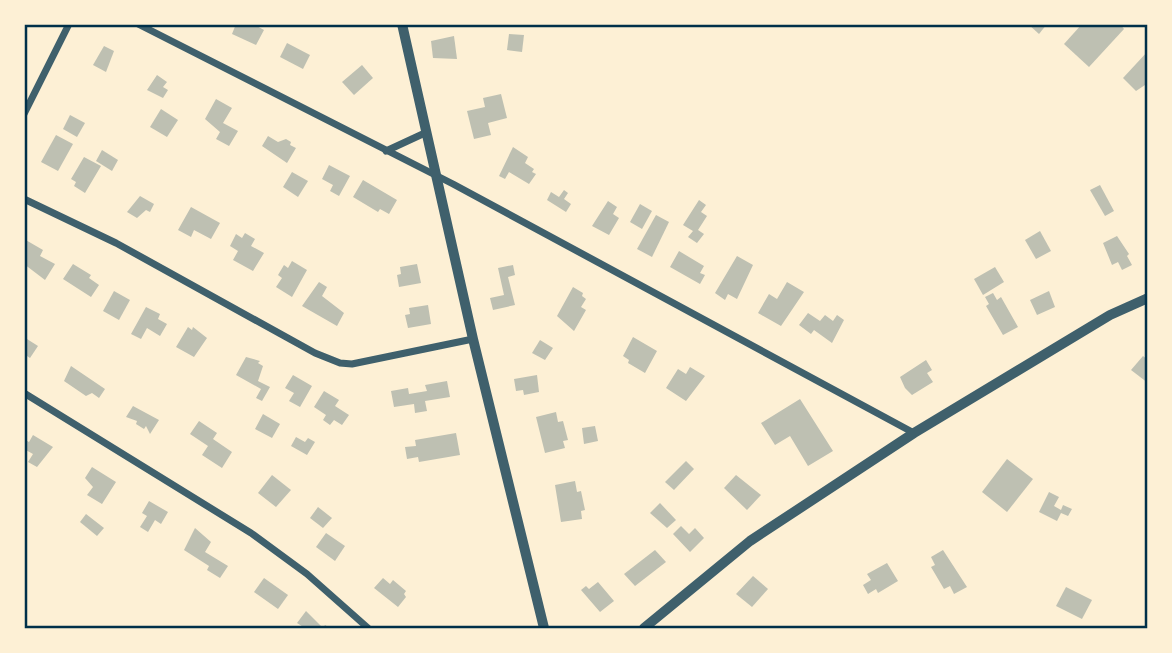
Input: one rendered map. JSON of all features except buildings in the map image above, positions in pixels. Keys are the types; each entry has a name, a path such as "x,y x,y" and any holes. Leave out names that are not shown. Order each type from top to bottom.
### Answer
{"street":[{"path":"24,114 69,24"},
{"path":"138,24 435,176 914,433"},
{"path":"402,24 473,339 544,628"},
{"path":"386,151 427,132"},
{"path":"24,199 116,243 315,353 340,363 365,362 473,339"},
{"path":"644,628 750,541 914,433 1111,315 1147,298"},
{"path":"24,393 251,533 307,574 368,628"}]}
